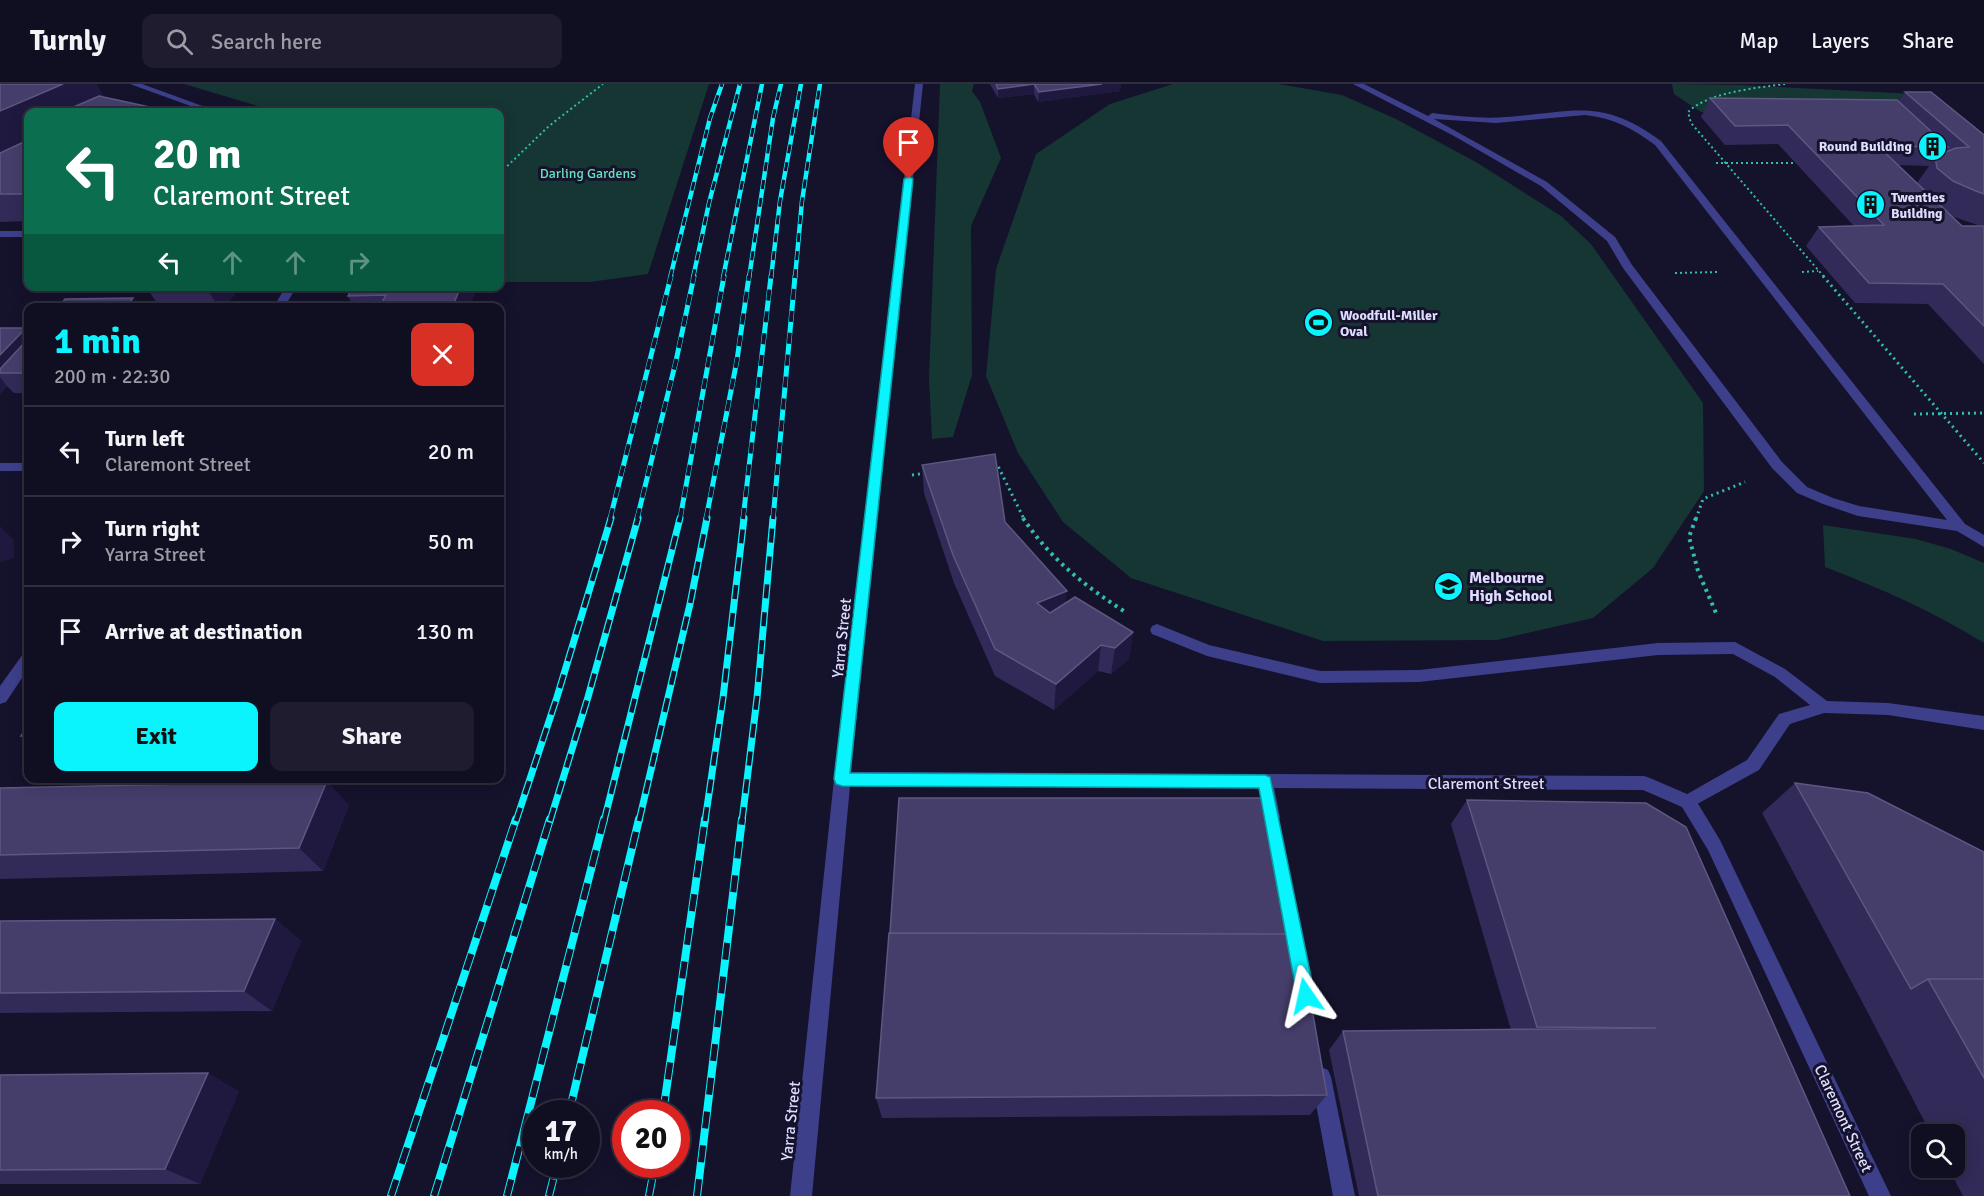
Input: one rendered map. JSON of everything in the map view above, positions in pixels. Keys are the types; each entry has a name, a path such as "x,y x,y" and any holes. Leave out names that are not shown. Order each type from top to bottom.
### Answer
{"street":[{"path":"134,84 203,108"},
{"name":"Yarra Street","path":"801,1196 842,779 919,84"},
{"path":"1357,84 1502,158 1544,184 1611,239 1628,266 1777,465 1802,490 1858,510 1960,527"},
{"path":"1421,115 1503,121 1572,112 1610,114 1646,132 1674,162 1960,527 1984,543"},
{"path":"0,234 24,234"},
{"path":"0,467 24,467"},
{"path":"1157,630 1207,650 1320,677 1419,676 1658,648 1735,648 1780,673 1824,707"},
{"path":"0,698 24,664"},
{"path":"1688,802 1753,765 1785,719 1824,707 1888,709 1984,723"},
{"name":"Claremont Street","path":"842,779 1644,783 1688,802 1714,845 1880,1196"},
{"path":"1265,782 1276,840"},
{"path":"1318,1058 1344,1196"}],"path":[{"path":"504,168 549,126 603,84"},
{"path":"1785,84 1697,103 1688,112 1691,123 1984,463"},
{"path":"1717,97 1722,101"},
{"path":"1674,162 1796,163"},
{"path":"1804,272 1819,271"},
{"path":"1667,273 1724,272"},
{"path":"1913,414 1984,413"},
{"path":"987,467 998,466 1025,522 1047,552 1094,593 1157,630"},
{"path":"912,475 932,473"},
{"path":"1735,648 1718,617 1698,571 1689,537 1703,499 1746,482"}],"green space":[{"name":"Darling Gardens","path":"184,84 709,84 648,274 590,282 504,282 504,108 265,108"},
{"path":"940,84 974,84 972,91 980,102 1001,158 971,226 972,375 953,437 932,439 929,378"},
{"name":"Woodfull-Miller Oval","path":"1173,84 1279,84 1342,95 1396,119 1476,162 1561,216 1591,244 1703,403 1704,491 1653,568 1593,618 1497,640 1323,641 1131,578 1063,522 1018,453 986,376 996,269 1036,154 1110,104"},
{"path":"1672,84 1741,85 1915,94 1939,115 1701,112 1674,94"},
{"path":"1823,525 1916,539 1951,549 1984,563 1984,643 1906,601 1825,567"}],"building":[{"path":"0,84 63,84 0,111"},
{"path":"996,84 1034,84 998,89"},
{"path":"1034,84 1102,84 1039,92"},
{"path":"1905,92 1931,92 1984,135 1984,194 1953,181 1937,168 1935,156 1956,148 1969,147"},
{"path":"99,96 154,108 71,108"},
{"name":"Twenties Building","path":"1710,98 1897,100 1948,147 1878,146 1962,226 1984,226 1984,326 1943,284 1869,283 1819,227 1884,225 1788,125 1735,126"},
{"path":"24,142 24,194 0,194 0,153"},
{"path":"149,291 210,291 209,292"},
{"path":"350,291 459,291 454,303 382,303 386,295 348,296"},
{"path":"133,298 129,303 62,303 65,299"},
{"path":"0,328 24,328 24,330 0,355"},
{"path":"24,343 24,373 0,373 0,369"},
{"path":"995,454 1005,522 1067,591 1037,603 1050,613 1075,597 1133,632 1115,648 1101,645 1056,684 995,649 953,555 922,465"},
{"path":"326,783 299,848 0,855 0,788"},
{"path":"1795,783 1868,793 1984,852 1984,979 1928,979 1911,989"},
{"path":"899,798 1268,798 1295,934 890,933"},
{"path":"1467,800 1646,803 1686,827 1850,1196 1378,1196 1343,1031 1656,1028 1537,1027"},
{"path":"275,919 244,991 0,993 0,921"},
{"path":"889,933 1299,934 1327,1095 876,1098"},
{"path":"1928,979 1984,979 1984,1078"},
{"path":"208,1073 165,1169 0,1170 0,1075"}],"railway":[{"path":"670,278 710,118 722,84"},
{"path":"693,278 709,203 740,84"},
{"path":"723,278 762,84"},
{"path":"749,278 773,118 781,84"},
{"path":"771,278 780,201 801,84"},
{"path":"795,278 802,201 820,84"},
{"path":"610,519 671,276"},
{"path":"637,519 676,361 694,276"},
{"path":"680,519 724,276"},
{"path":"706,519 737,360 749,276"},
{"path":"743,519 771,276"},
{"path":"773,519 795,276"},
{"path":"516,821 557,697 611,518"},
{"path":"550,821 588,697 638,518"},
{"path":"604,821 680,518"},
{"path":"639,821 690,604 707,518"},
{"path":"705,821 723,698 744,518"},
{"path":"742,821 757,698 773,518"},
{"path":"391,1196 516,819"},
{"path":"434,1196 550,819"},
{"path":"507,1196 604,819"},
{"path":"572,1100 639,819"},
{"path":"665,1100 705,819"},
{"path":"697,1196 742,819"},
{"path":"549,1196 554,1178"},
{"path":"649,1196 652,1178"}],"place":[{"name":"Round Building","path":"1933,146"},
{"name":"Twenties Building","path":"1870,205"},
{"name":"Woodfull-Miller Oval","path":"1319,323"},
{"name":"Melbourne High School","path":"1448,586"}],"route":[{"path":"909,179 842,779 1265,782 1306,996"}]}
